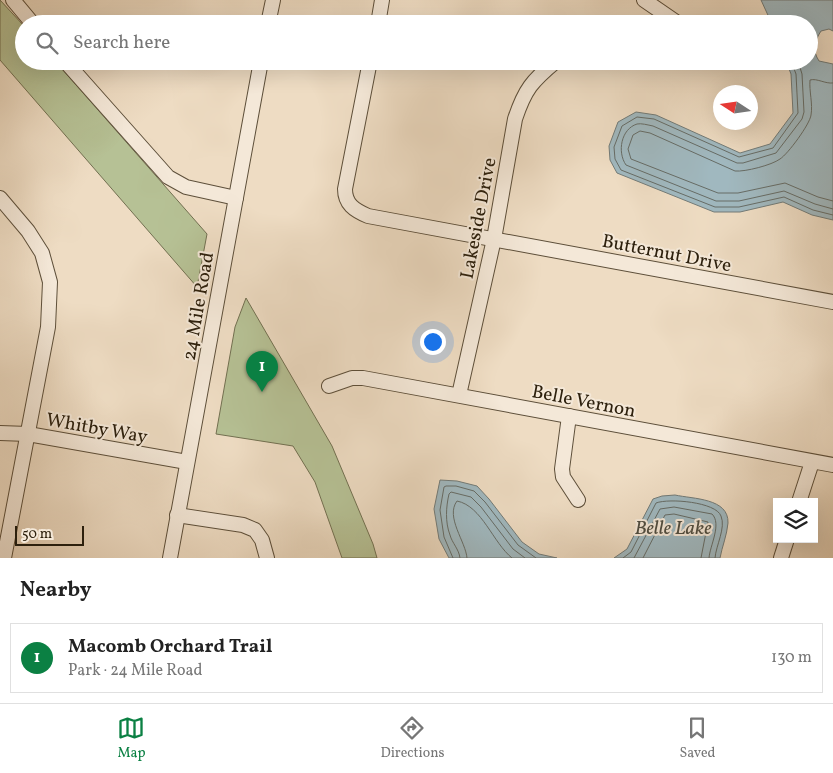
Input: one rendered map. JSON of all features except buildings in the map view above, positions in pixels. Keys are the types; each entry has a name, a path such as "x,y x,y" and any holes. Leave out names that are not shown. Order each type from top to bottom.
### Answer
{"street":[{"path":"13,0 26,15"},
{"path":"270,15 272,0"},
{"path":"380,15 382,0"},
{"path":"644,0 666,15"},
{"path":"73,70 168,177 186,187 236,198"},
{"name":"24 Mile Road","path":"170,558 259,70"},
{"name":"Butternut Drive","path":"368,70 346,183 348,204 357,212 368,216 833,302"},
{"name":"Lakeside Drive","path":"459,395 494,239 510,143 521,101 533,81 546,70"},
{"path":"0,198 28,231 42,253 50,282 48,327 4,558"},
{"name":"Belle Vernon","path":"329,386 352,378 363,378 833,465"},
{"path":"569,416 562,469 563,478 578,500"},
{"name":"Whitby Way","path":"0,433 28,434 188,462"},
{"path":"800,498 812,462"},
{"path":"177,515 243,526 255,530 262,540 266,558"},
{"path":"781,558 786,543"}],"green space":[{"path":"0,0 15,16 15,70 63,70 207,234 197,287 0,60"},
{"path":"246,298 332,446 373,544 377,558 342,558 315,482 293,446 216,434 235,327"}],"water":[{"path":"761,0 833,0 833,31 829,29 821,31 818,37 818,15 768,15"},
{"path":"818,59 819,61 833,64 833,220 812,215 783,202 740,212 714,212 617,173 610,160 609,146 618,122 636,112 656,115 740,153 770,144 793,113 789,70 818,70"},
{"path":"440,480 457,481 477,486 522,542 539,554 557,558 449,558 439,539 434,509"},
{"name":"Belle Lake","path":"675,495 709,501 723,509 727,515 728,523 720,558 614,558 627,549 653,499"}],"place":[{"name":"Macomb Orchard Trail","path":"262,392"}]}
